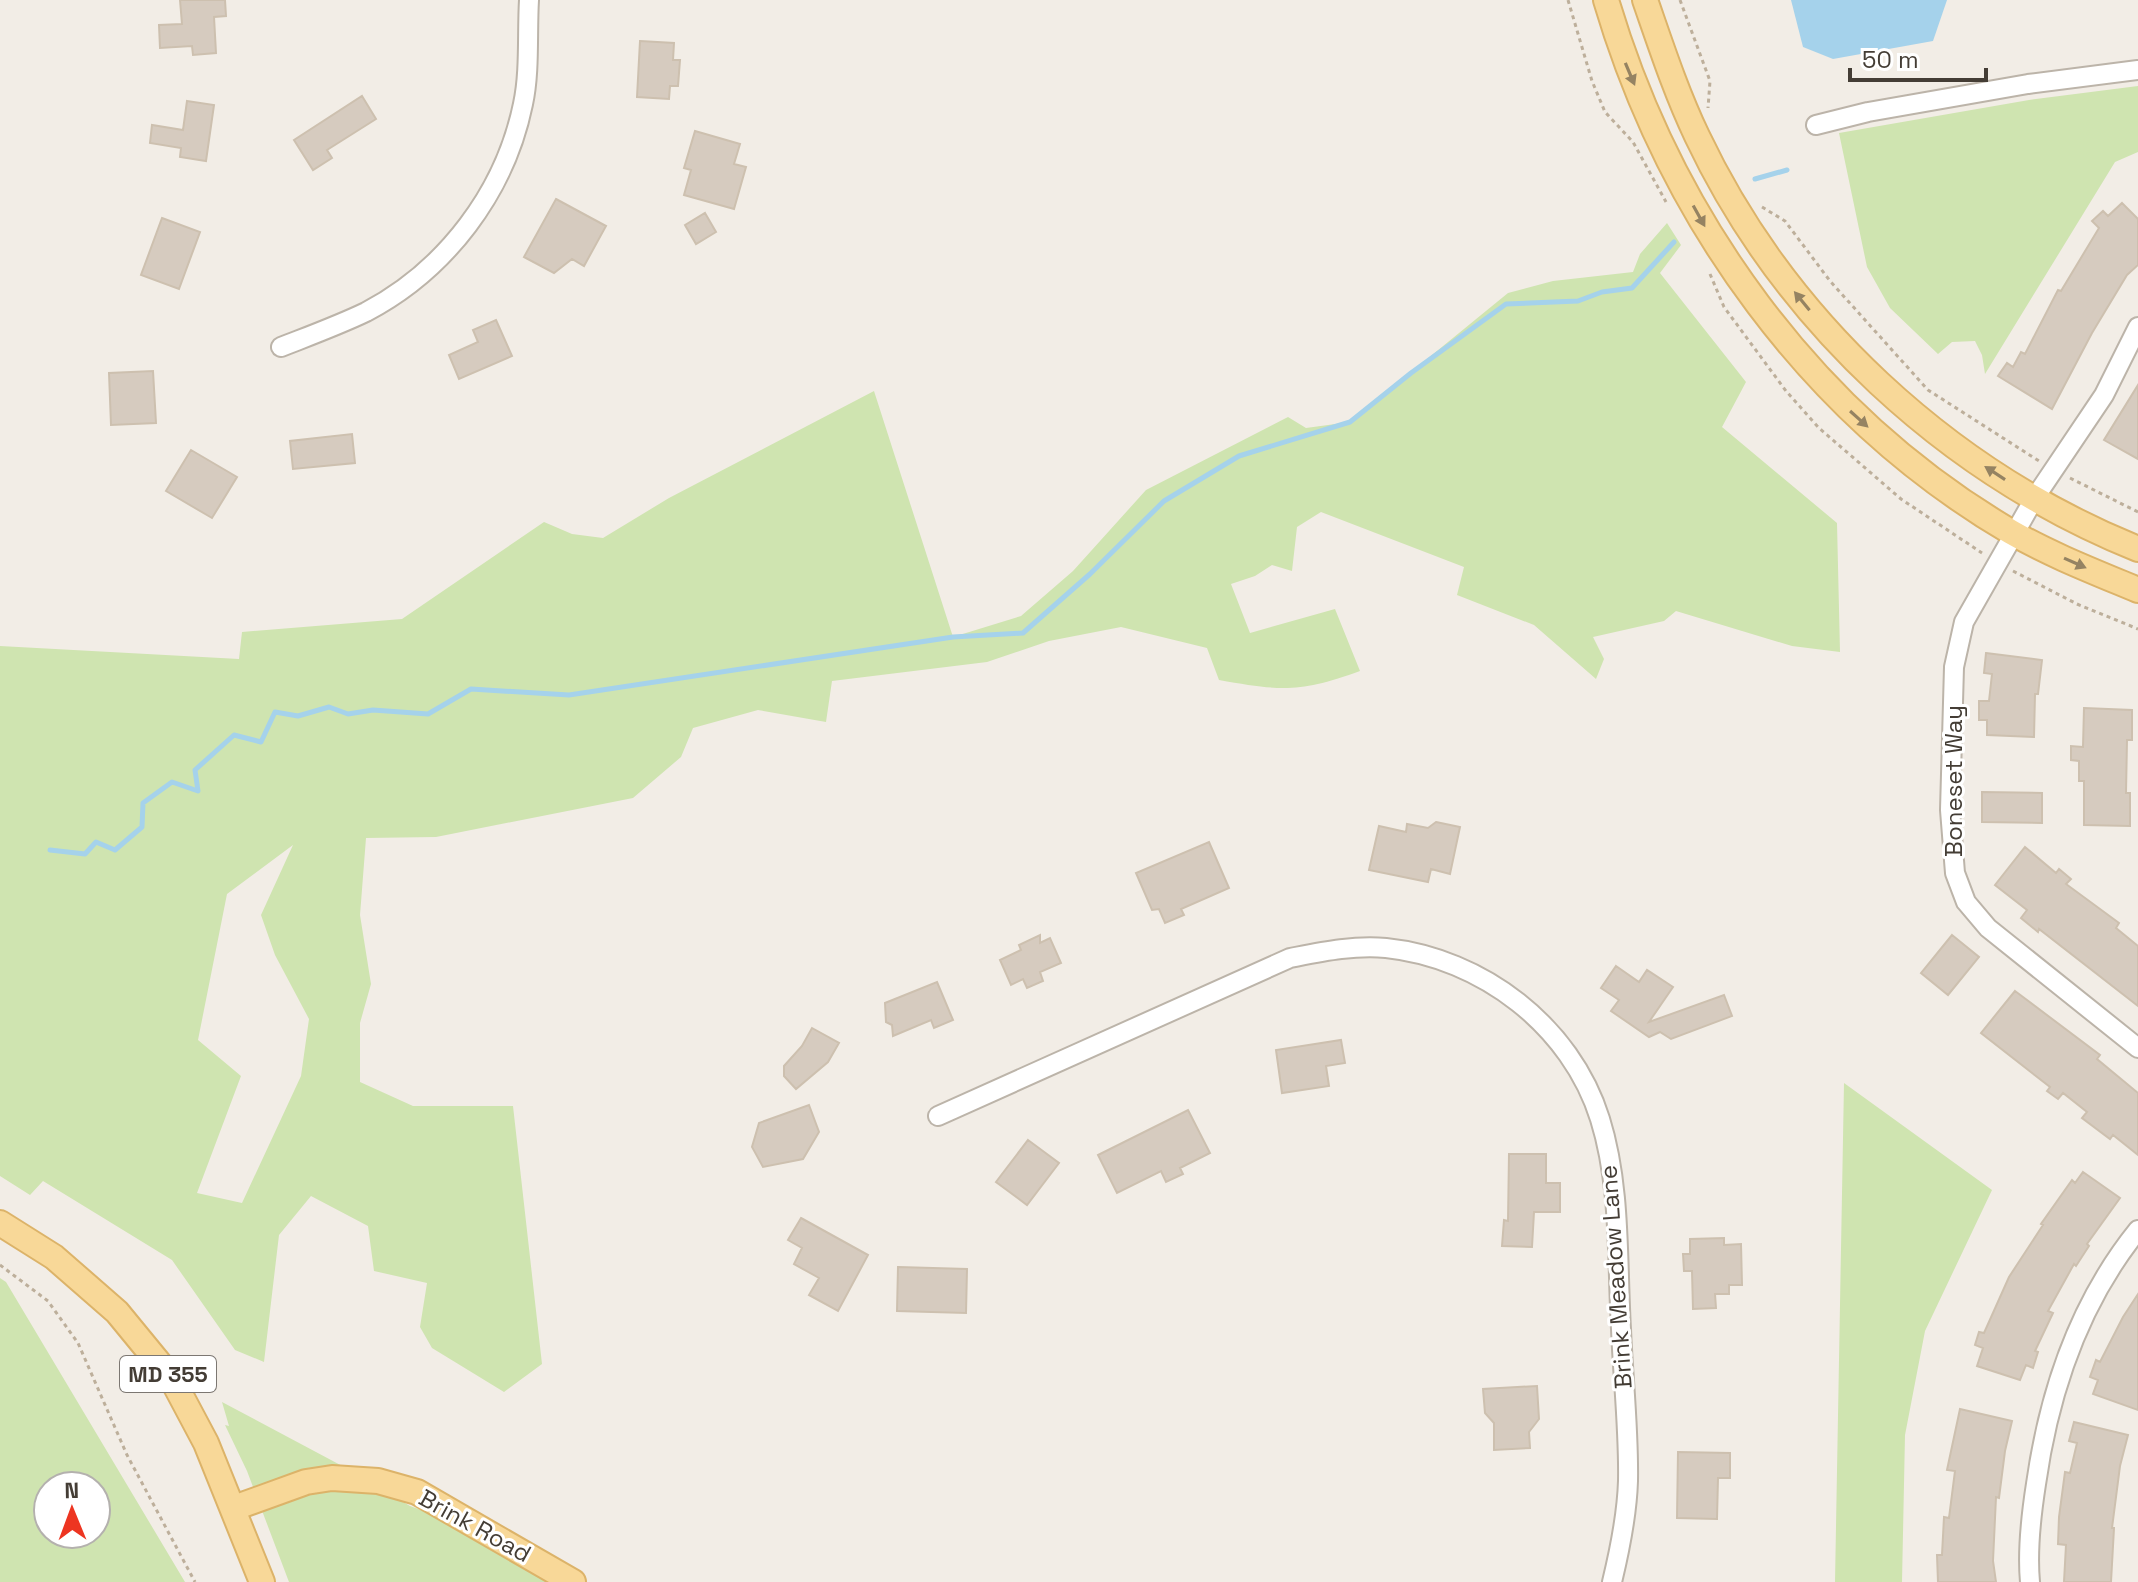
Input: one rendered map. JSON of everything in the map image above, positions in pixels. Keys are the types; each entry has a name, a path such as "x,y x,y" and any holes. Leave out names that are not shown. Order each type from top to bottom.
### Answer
{"main road":[{"path":"1606,0 1620,49 1661,148 1709,234 1766,317 1826,387 1871,430 1939,484 2013,533 2138,590"},
{"path":"1645,0 1670,76 1697,138 1744,221 1802,302 1857,361 1914,415 1967,455 2034,499 2138,549"},
{"name":"MD 355","path":"0,1223 54,1257 117,1312 163,1368 189,1409 234,1508 262,1582"},
{"name":"Brink Road","path":"234,1508 306,1482 354,1478 378,1481 417,1492 573,1582"}],"street":[{"path":"281,347 366,311 411,283 456,241 477,215 503,166 524,103 529,0"},
{"path":"1816,125 1868,112 2028,84 2138,70"},
{"name":"Boneset Way","path":"2138,327 2104,395 2013,533 1964,622 1954,667 1950,810 1955,873 1966,902 1988,928 2138,1048"},
{"name":"Brink Meadow Lane","path":"938,1116 1290,958 1338,949 1384,948 1440,958 1476,974 1525,1006 1576,1065 1600,1119 1614,1185 1628,1481 1620,1548 1612,1582"},
{"path":"2030,1582 2031,1515 2043,1438 2059,1377 2088,1305 2138,1230"}],"path":[{"path":"1680,0 1710,81 1708,112"},
{"path":"1757,205 1785,221 1830,281 1928,390 2053,470 2138,512"},
{"path":"0,1265 48,1301 78,1343 127,1455 195,1582"}],"green space":[{"path":"2138,86 2138,152 2115,162 1985,374 1982,355 1975,341 1952,342 1938,354 1890,308 1867,267 1839,133 2029,100"},
{"path":"1667,223 1681,245 1660,273 1746,382 1722,427 1837,523 1840,652 1792,646 1676,611 1664,621 1593,637 1604,659 1596,679 1534,625 1457,595 1464,567 1321,512 1297,527 1292,571 1272,565 1255,576 1231,584 1250,633 1335,609 1360,671 1321,683 1290,688 1219,680 1207,648 1121,627 1049,641 987,662 832,681 826,722 758,710 693,728 681,757 633,798 436,837 366,838 360,915 371,984 360,1023 360,1082 413,1106 513,1106 542,1364 504,1392 432,1348 420,1327 427,1283 374,1271 368,1226 311,1196 279,1235 264,1362 235,1350 172,1260 43,1181 30,1195 0,1176 0,646 239,659 242,632 402,619 544,522 572,534 603,538 669,498 874,391 953,637 1021,616 1073,571 1146,490 1288,417 1306,428 1350,422 1508,293 1553,281 1633,272 1640,254","holes":["293,845 261,915 275,955 309,1019 301,1076 242,1203 197,1193 241,1076 198,1040 227,894"]},
{"path":"1844,1083 1992,1190 1925,1331 1905,1435 1902,1582 1835,1582"},
{"path":"0,1278 6,1282 185,1582 0,1582"},
{"path":"222,1402 410,1506 438,1516 550,1582 289,1582 247,1471 225,1425 229,1426"}],"water":[{"path":"1791,0 1947,0 1933,41 1833,59 1803,47"}],"building":[{"path":"180,0 225,0 226,16 214,17 216,53 193,55 192,46 160,48 159,25 182,24"},
{"path":"640,41 674,43 673,60 680,60 678,86 670,86 669,99 637,97"},
{"path":"362,96 376,119 327,150 332,158 313,170 294,140"},
{"path":"187,101 214,105 206,161 180,157 181,148 150,143 152,125 183,130"},
{"path":"695,131 740,144 734,164 746,167 734,209 684,195 691,170 684,168"},
{"path":"556,199 606,226 584,266 572,259 554,273 524,257"},
{"path":"2122,203 2138,219 2138,265 2127,275 2092,333 2052,409 1998,376 2007,363 2013,367 2021,352 2025,354 2058,290 2061,291 2099,228 2092,221 2103,211 2108,216"},
{"path":"705,213 716,232 696,244 685,225"},
{"path":"162,218 200,232 179,289 141,275"},
{"path":"496,320 512,356 459,379 449,355 478,342 473,330"},
{"path":"153,371 156,423 111,425 109,373"},
{"path":"2138,385 2138,459 2104,440"},
{"path":"352,434 355,463 293,469 290,441"},
{"path":"191,450 237,477 212,518 166,491"},
{"path":"1986,653 2042,660 2038,694 2035,694 2034,737 1987,735 1987,720 1979,720 1979,701 1989,701 1992,674 1984,673"},
{"path":"2084,708 2132,710 2132,740 2127,740 2126,793 2130,793 2130,826 2084,825 2084,781 2079,781 2079,761 2071,760 2071,746 2083,747"},
{"path":"1982,792 2042,793 2042,823 1982,822"},
{"path":"1436,822 1460,827 1450,874 1431,869 1428,882 1369,870 1379,826 1406,832 1407,824 1428,828"},
{"path":"1209,842 1229,888 1181,909 1184,915 1165,923 1159,909 1152,910 1136,873"},
{"path":"2025,847 2056,873 2059,869 2071,879 2066,884 2119,923 2116,928 2138,946 2138,1006 2021,918 2027,910 1995,885"},
{"path":"1040,935 1040,943 1050,938 1061,963 1040,972 1043,981 1027,988 1023,979 1011,985 1000,960 1021,950 1019,945"},
{"path":"1952,935 1979,957 1948,995 1921,973"},
{"path":"1616,966 1639,982 1647,970 1673,987 1649,1022 1724,995 1732,1016 1671,1039 1660,1032 1649,1037 1611,1011 1619,1000 1601,988"},
{"path":"937,982 953,1020 934,1028 931,1020 893,1036 892,1025 886,1022 885,1003"},
{"path":"2015,991 2100,1055 2097,1059 2138,1093 2138,1155 2113,1135 2110,1139 2082,1118 2087,1112 2063,1093 2058,1099 2047,1091 2050,1087 1981,1033"},
{"path":"812,1028 839,1043 828,1062 796,1089 784,1076 784,1066 802,1046"},
{"path":"1341,1040 1345,1063 1326,1066 1329,1086 1282,1093 1276,1050"},
{"path":"809,1105 819,1132 803,1159 763,1167 752,1147 759,1123"},
{"path":"1188,1110 1210,1153 1180,1168 1183,1174 1166,1182 1161,1171 1117,1193 1098,1155"},
{"path":"1028,1140 1059,1163 1027,1205 996,1182"},
{"path":"1509,1154 1546,1154 1546,1183 1560,1183 1560,1212 1534,1212 1532,1247 1502,1246 1504,1220 1508,1221"},
{"path":"2083,1172 2120,1198 2087,1244 2089,1246 2076,1266 2074,1264 2048,1311 2053,1313 2035,1351 2038,1352 2033,1368 2026,1365 2020,1380 1977,1366 1983,1348 1975,1345 1979,1332 1984,1333 2009,1277 2072,1180 2075,1183"},
{"path":"801,1218 868,1255 838,1311 809,1295 819,1278 794,1264 802,1248 788,1240"},
{"path":"1724,1238 1724,1245 1741,1244 1742,1285 1729,1285 1729,1294 1715,1294 1716,1308 1693,1309 1692,1271 1684,1271 1683,1254 1690,1254 1690,1239"},
{"path":"898,1267 967,1269 966,1313 897,1311"},
{"path":"2138,1294 2138,1410 2093,1394 2098,1380 2090,1377 2096,1360 2100,1362"},
{"path":"1537,1386 1539,1419 1529,1432 1530,1448 1494,1450 1494,1423 1485,1413 1483,1389"},
{"path":"1960,1409 2012,1421 1999,1498 1996,1497 1993,1561 1996,1582 1938,1582 1937,1555 1942,1555 1944,1517 1949,1518 1955,1471 1947,1470"},
{"path":"2074,1422 2128,1435 2120,1466 2112,1528 2111,1582 2064,1582 2066,1545 2058,1544 2059,1517 2065,1472 2070,1473 2077,1443 2069,1441"},
{"path":"1678,1452 1730,1453 1730,1478 1718,1478 1717,1519 1677,1518"}],"waterway":[{"path":"1755,179 1787,170"},
{"path":"50,850 85,854 96,842 115,850 142,827 143,803 172,782 198,791 195,770 234,735 261,742 275,712 298,716 329,707 348,714 373,710 428,714 471,689 569,695 953,637 1023,633 1090,574 1164,501 1239,456 1350,422 1506,304 1578,301 1602,292 1632,288 1674,242"}]}
